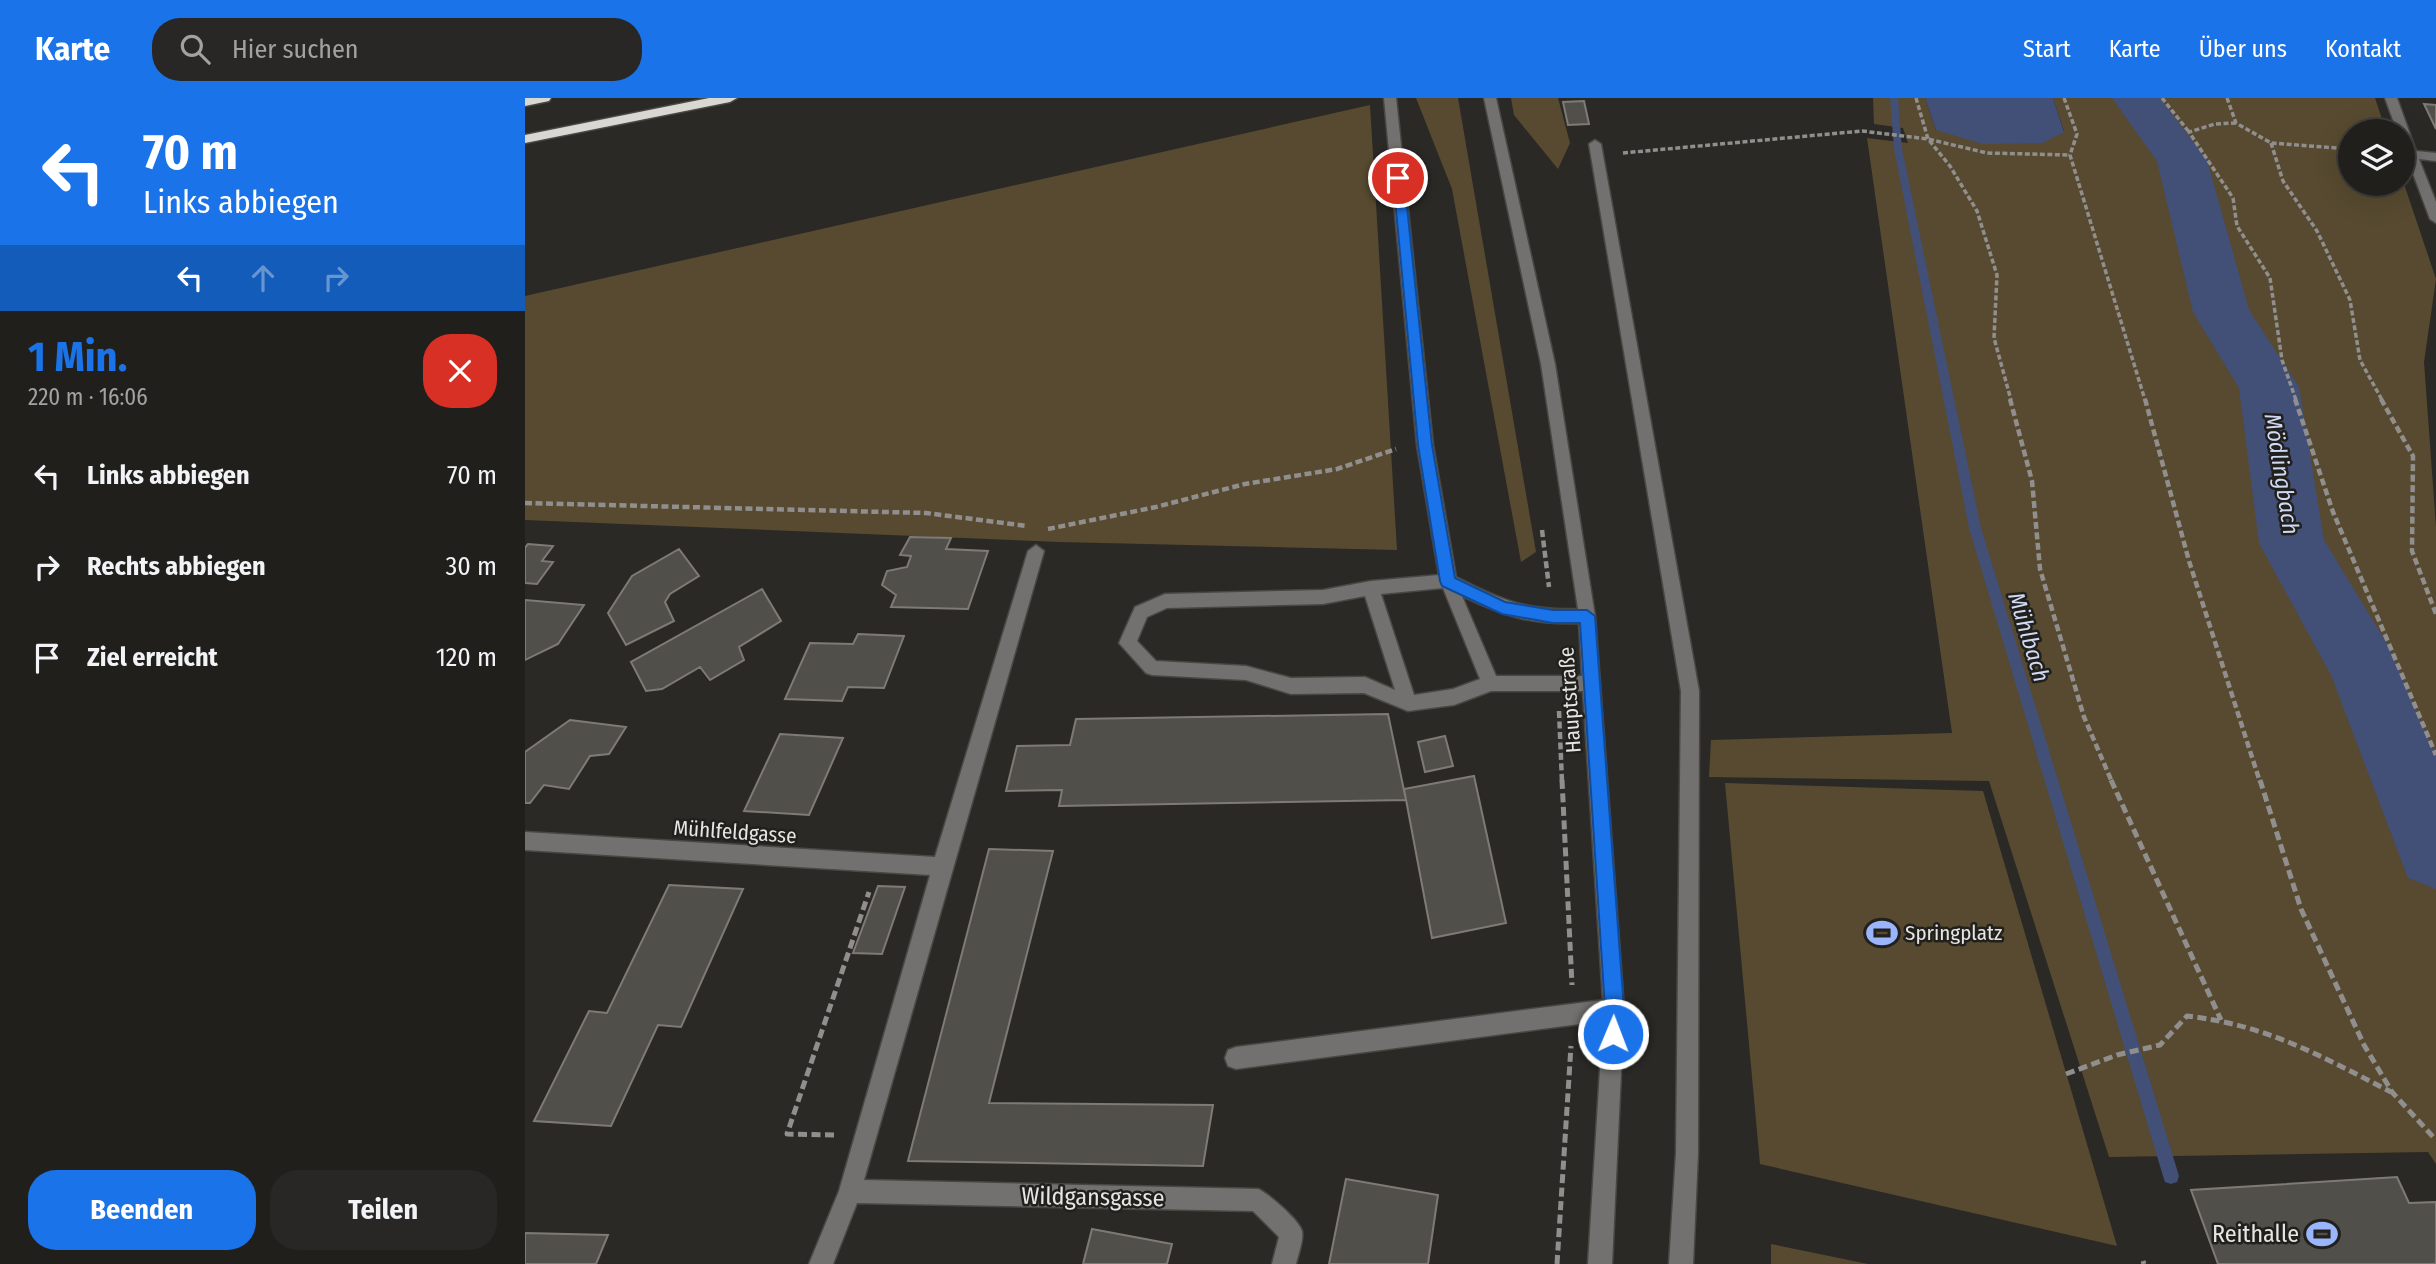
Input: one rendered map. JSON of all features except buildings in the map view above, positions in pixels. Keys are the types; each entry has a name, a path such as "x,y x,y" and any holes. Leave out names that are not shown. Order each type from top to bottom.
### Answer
{"highway":[{"path":"525,102 544,98"},
{"path":"525,139 730,98"}],"street":[{"path":"1391,98 1425,445 1448,581 1490,683"},
{"name":"Hauptstraße","path":"1490,98 1548,364 1587,616 1614,1009 1599,1264"},
{"path":"2391,98 2398,119"},
{"path":"1596,150 1690,691 1687,1153 1681,1264"},
{"path":"2415,154 2436,157"},
{"path":"2415,164 2436,219"},
{"path":"821,1264 850,1191 942,867 1037,551"},
{"path":"1587,616 1553,617 1502,608 1448,581 1371,588 1323,597 1164,601 1141,612 1128,643 1152,668 1246,673 1291,685 1365,685 1408,703 1454,697 1490,683 1592,684"},
{"path":"1371,588 1408,703"},
{"name":"Mühlfeldgasse","path":"525,841 942,867"},
{"path":"1236,1058 1614,1009"},
{"name":"Wildgansgasse","path":"850,1191 1258,1200 1290,1233 1284,1264"}],"path":[{"path":"1916,98 1928,139 1950,166 1977,211 1997,275 1994,338 2032,481 2040,569 2084,717 2135,837 2221,1020"},
{"path":"2064,98 2077,134 2070,155 2131,347 2189,561 2301,909 2364,1045 2392,1092 2436,1140"},
{"path":"2162,98 2189,132 2233,198 2237,226 2270,278 2282,360 2333,512 2436,755"},
{"path":"2227,98 2235,123"},
{"path":"2189,132 2215,124 2235,123 2271,143 2338,148"},
{"path":"1596,150 1862,131 1928,139 1987,153 2070,155"},
{"path":"2271,143 2283,181 2317,231 2350,300 2360,360 2413,456 2412,551 2436,614"},
{"path":"525,503 926,513 1048,529 1156,507 1245,484 1337,469 1387,450 1425,445"},
{"path":"1037,551 1048,529"},
{"name":"Hauptstraße","path":"1557,1264 1573,1014 1558,685"},
{"path":"866,1135 787,1134 878,865"},
{"path":"2066,1074 2117,1055 2160,1045 2187,1016 2221,1020 2291,1041 2392,1092"}],"shaded area":[{"path":"1416,98 1458,98 1536,552 1521,562 1452,189"},
{"path":"1511,98 1558,98 1570,143 1558,169 1514,115"},
{"path":"1873,98 1925,98 1936,130 2064,131 2053,98 2375,98 2382,119 2338,119 2338,196 2408,196 2436,279 2424,362 2436,527 2436,1164 2428,1152 2109,1157 1989,781 1709,777 1711,740 1952,733 1867,138 1908,143 1903,128 1874,124"},
{"path":"1370,105 1397,550 1060,542 525,520 525,296"},
{"name":"Springplatz","path":"1725,783 1983,791 2117,1246 1760,1164"},
{"path":"1771,1244 1868,1264 1771,1264"}],"water":[{"path":"1925,98 2053,98 2064,132 2043,143 1983,144 1936,130"}],"waterway":[{"name":"Mühlbach","path":"1894,98 1898,149 1975,528 2171,1176"},
{"name":"Mödlingbach","path":"2136,98 2182,160 2221,312 2269,387 2292,543 2364,668 2436,852"}],"place":[{"name":"Springplatz","path":"1882,933"},
{"name":"Reithalle","path":"2322,1234"}],"route":[{"path":"1398,178 1425,445 1448,581 1502,608 1553,617 1587,616 1614,1009 1613,1034"}]}
